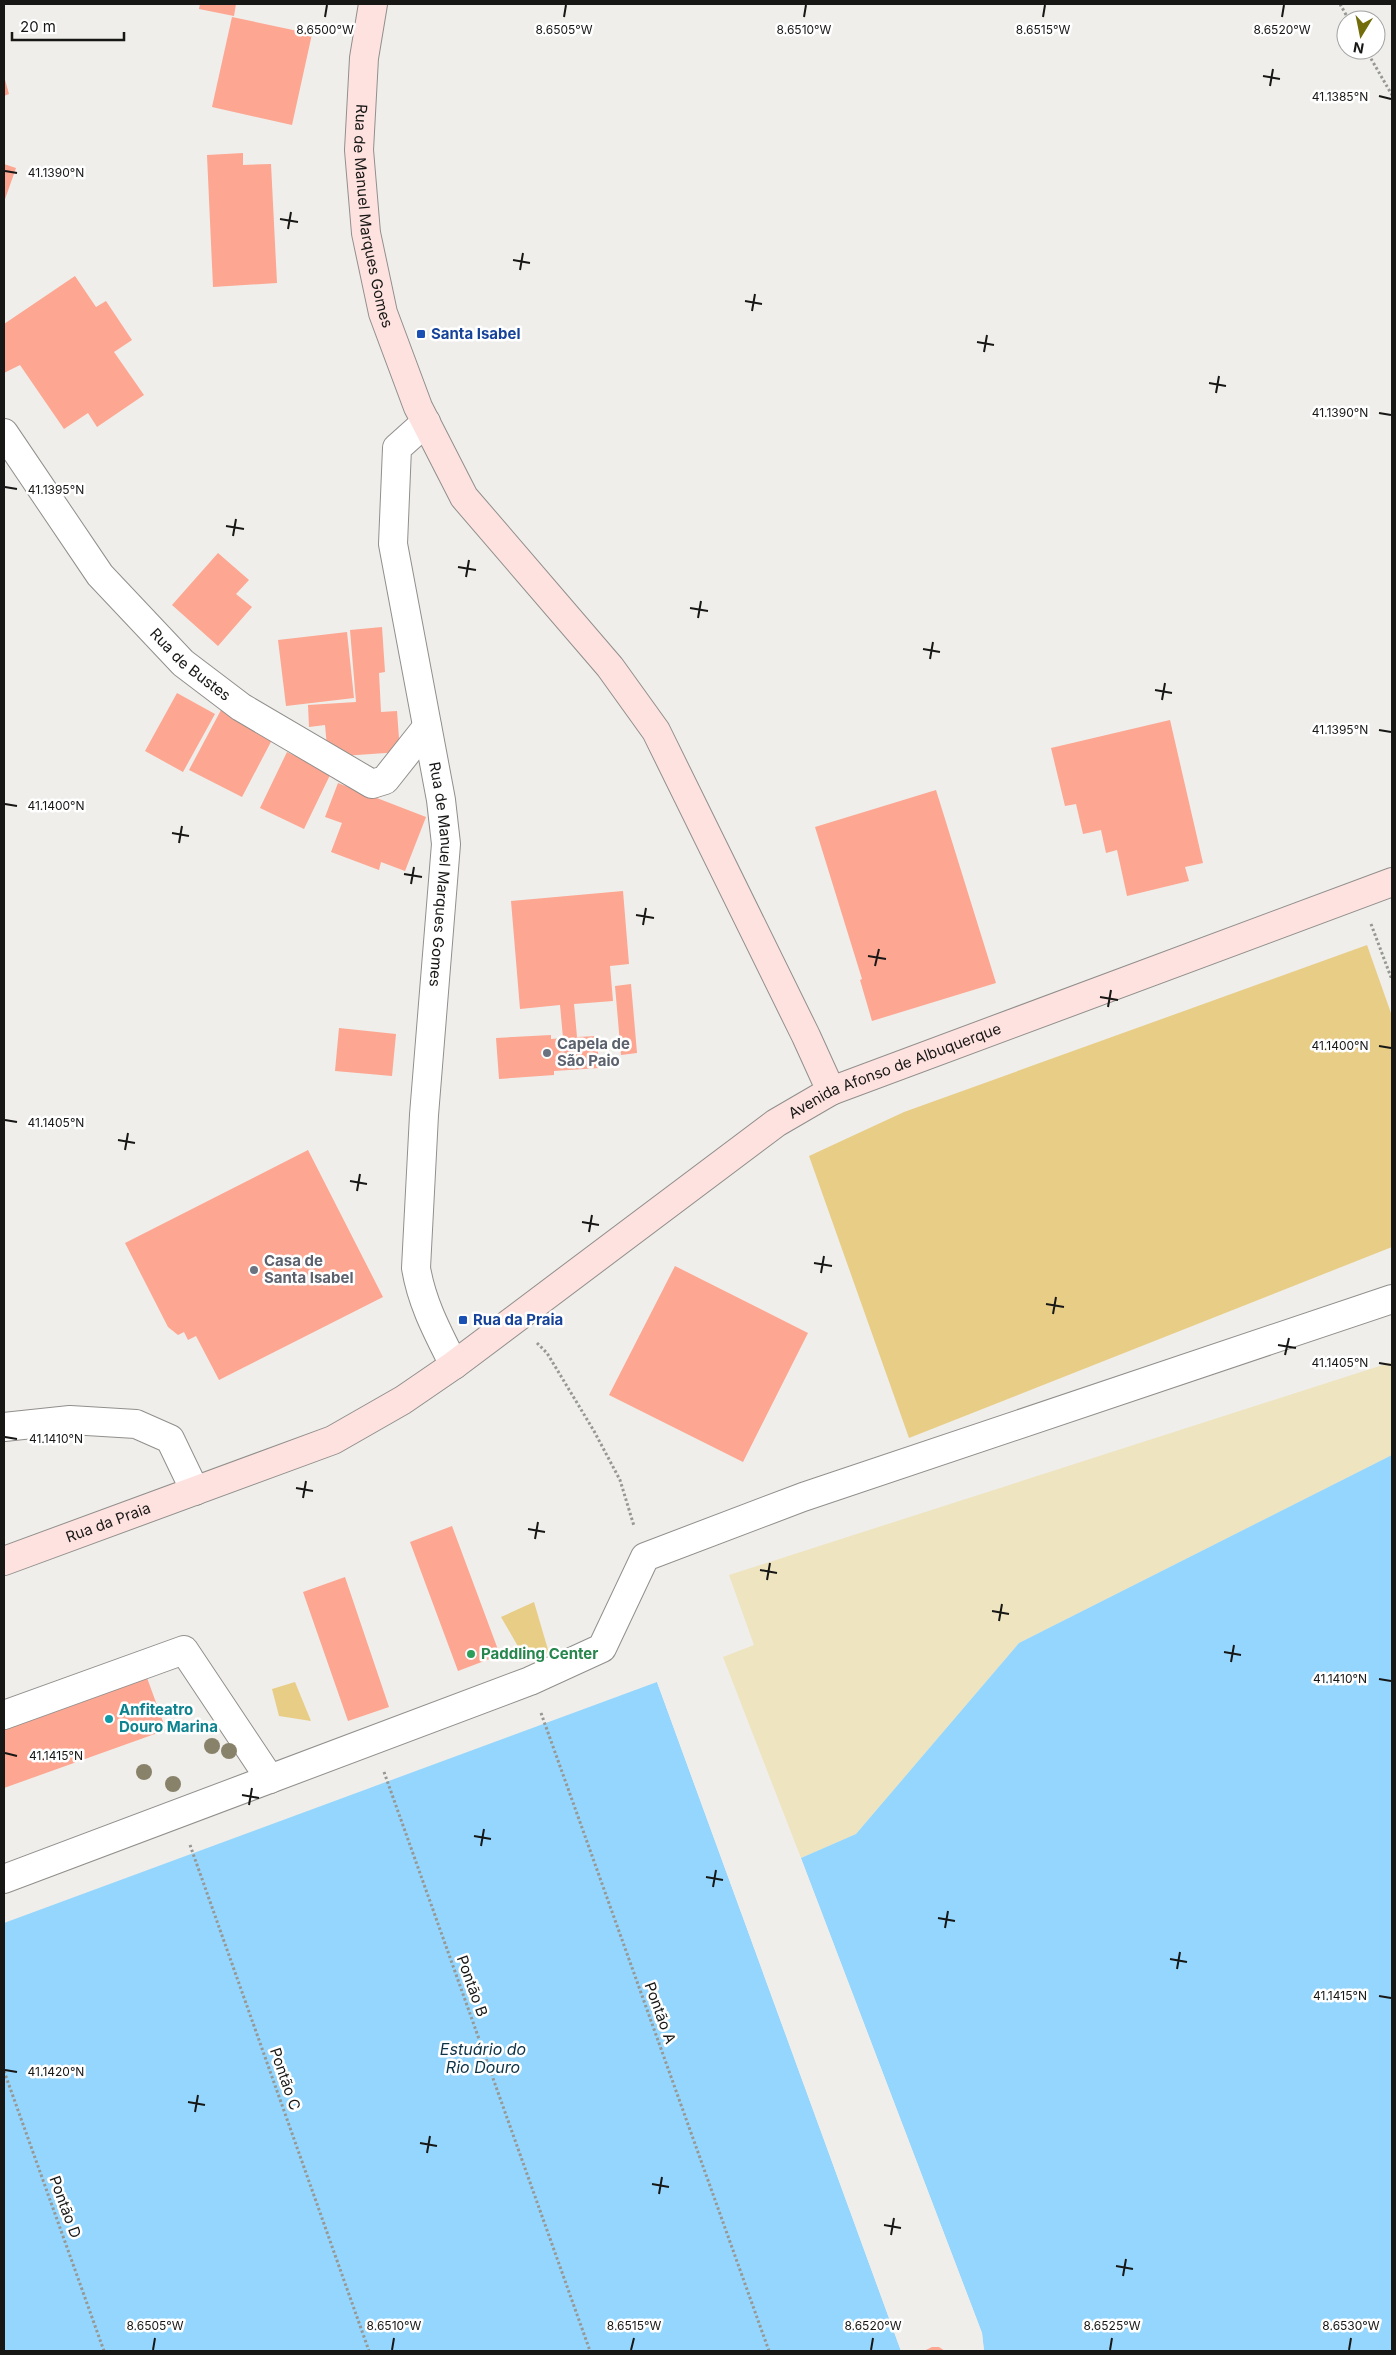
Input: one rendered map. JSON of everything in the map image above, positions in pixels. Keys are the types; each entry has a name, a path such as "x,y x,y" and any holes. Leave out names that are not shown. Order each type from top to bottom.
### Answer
{"main road":[{"name":"Rua de Manuel Marques Gomes","path":"374,4 364,58 359,150 366,233 383,313 418,407 464,497 610,667 656,731 794,1009 831,1091"},
{"name":"Avenida Afonso de Albuquerque","path":"454,1365 776,1123 831,1091 1392,882"},
{"name":"Rua da Praia","path":"4,1560 333,1440 403,1400 454,1365"}],"street":[{"name":"Rua de Manuel Marques Gomes","path":"426,422 397,448 393,544 442,800 446,844 424,1114 416,1268 420,1293 429,1317 454,1365"},
{"name":"Rua de Bustes","path":"4,433 100,575 183,663 241,707 372,784 385,780 408,748 427,728"},
{"path":"4,1879 530,1681 602,1648 645,1557 803,1496 1392,1300"},
{"path":"4,1427 70,1420 136,1424 170,1439 195,1491"},
{"path":"4,1716 184,1650 270,1779"}],"path":[{"path":"1372,60 1392,95"},
{"path":"1359,894 1392,980"},
{"path":"535,1341 547,1353 594,1431 620,1480 645,1557"},
{"name":"Pontão A","path":"530,1681 769,2351"},
{"name":"Pontão B","path":"373,1741 590,2351"},
{"name":"Pontão C","path":"179,1814 369,2351"},
{"name":"Pontão D","path":"4,2071 104,2351"}],"shaded area":[{"path":"1367,945 1392,1016 1392,1247 909,1438 809,1156 904,1112"},
{"path":"534,1602 549,1653 527,1662 501,1617"},
{"path":"295,1682 311,1721 279,1716 272,1689"}],"sand":[{"path":"1392,1362 1392,1455 1019,1643 856,1834 801,1858 723,1657 754,1645 729,1575"}],"water":[{"path":"1392,1455 1392,2351 984,2351 982,2333 801,1858 856,1834 1019,1643"},
{"name":"Estuário do Rio Douro","path":"657,1682 901,2351 4,2351 4,1923"}],"pier":[{"path":"660,1681 903,2351 901,2351 657,1682"},
{"path":"800,1856 982,2333 984,2351 982,2351 979,2333 798,1859"}],"building":[{"path":"200,4 236,4 234,16 199,9"},
{"path":"232,17 312,34 292,125 212,107"},
{"path":"4,76 9,94 4,96"},
{"path":"243,153 243,165 271,164 277,283 213,287 207,155"},
{"path":"4,164 16,168 4,202"},
{"path":"75,276 96,307 106,301 132,340 114,352 144,395 97,427 88,413 64,429 20,365 4,373 4,324"},
{"path":"218,553 249,580 236,594 252,607 218,646 172,605"},
{"path":"382,627 385,672 379,673 381,712 397,711 400,752 328,757 325,725 309,727 308,705 356,702 350,630"},
{"path":"347,632 354,698 286,706 278,640"},
{"path":"177,693 215,714 183,772 145,751"},
{"path":"221,710 273,738 242,797 189,770"},
{"path":"1170,720 1203,863 1185,867 1189,881 1127,896 1117,850 1106,853 1101,830 1083,834 1076,804 1065,806 1051,748"},
{"path":"287,752 331,773 304,829 260,808"},
{"path":"338,783 426,817 405,871 381,862 379,870 331,852 342,823 325,817"},
{"path":"936,790 996,983 872,1021 860,980 862,979 815,827"},
{"path":"623,891 629,964 610,966 613,1001 574,1004 577,1037 597,1036 599,1068 554,1071 554,1075 499,1079 496,1038 551,1035 551,1039 563,1038 560,1005 520,1009 511,901"},
{"path":"631,984 637,1053 621,1055 615,986"},
{"path":"339,1028 396,1034 392,1076 335,1071"},
{"name":"Casa de Santa Isabel","path":"308,1150 383,1297 219,1380 196,1336 188,1340 184,1332 178,1335 168,1327 125,1243"},
{"path":"675,1266 808,1333 743,1462 609,1395"},
{"path":"452,1526 500,1655 458,1671 410,1542"},
{"path":"345,1577 389,1707 348,1721 303,1592"},
{"path":"146,1675 166,1730 4,1788 4,1726"},
{"path":"932,2347 939,2347 945,2351 924,2351"}],"place":[{"name":"Santa Isabel","path":"421,334"},
{"name":"Capela de São Paio","path":"547,1053"},
{"name":"Casa de Santa Isabel","path":"254,1270"},
{"name":"Rua da Praia","path":"463,1320"},
{"name":"Paddling Center","path":"471,1654"},
{"name":"Anfiteatro Douro Marina","path":"109,1719"}]}
